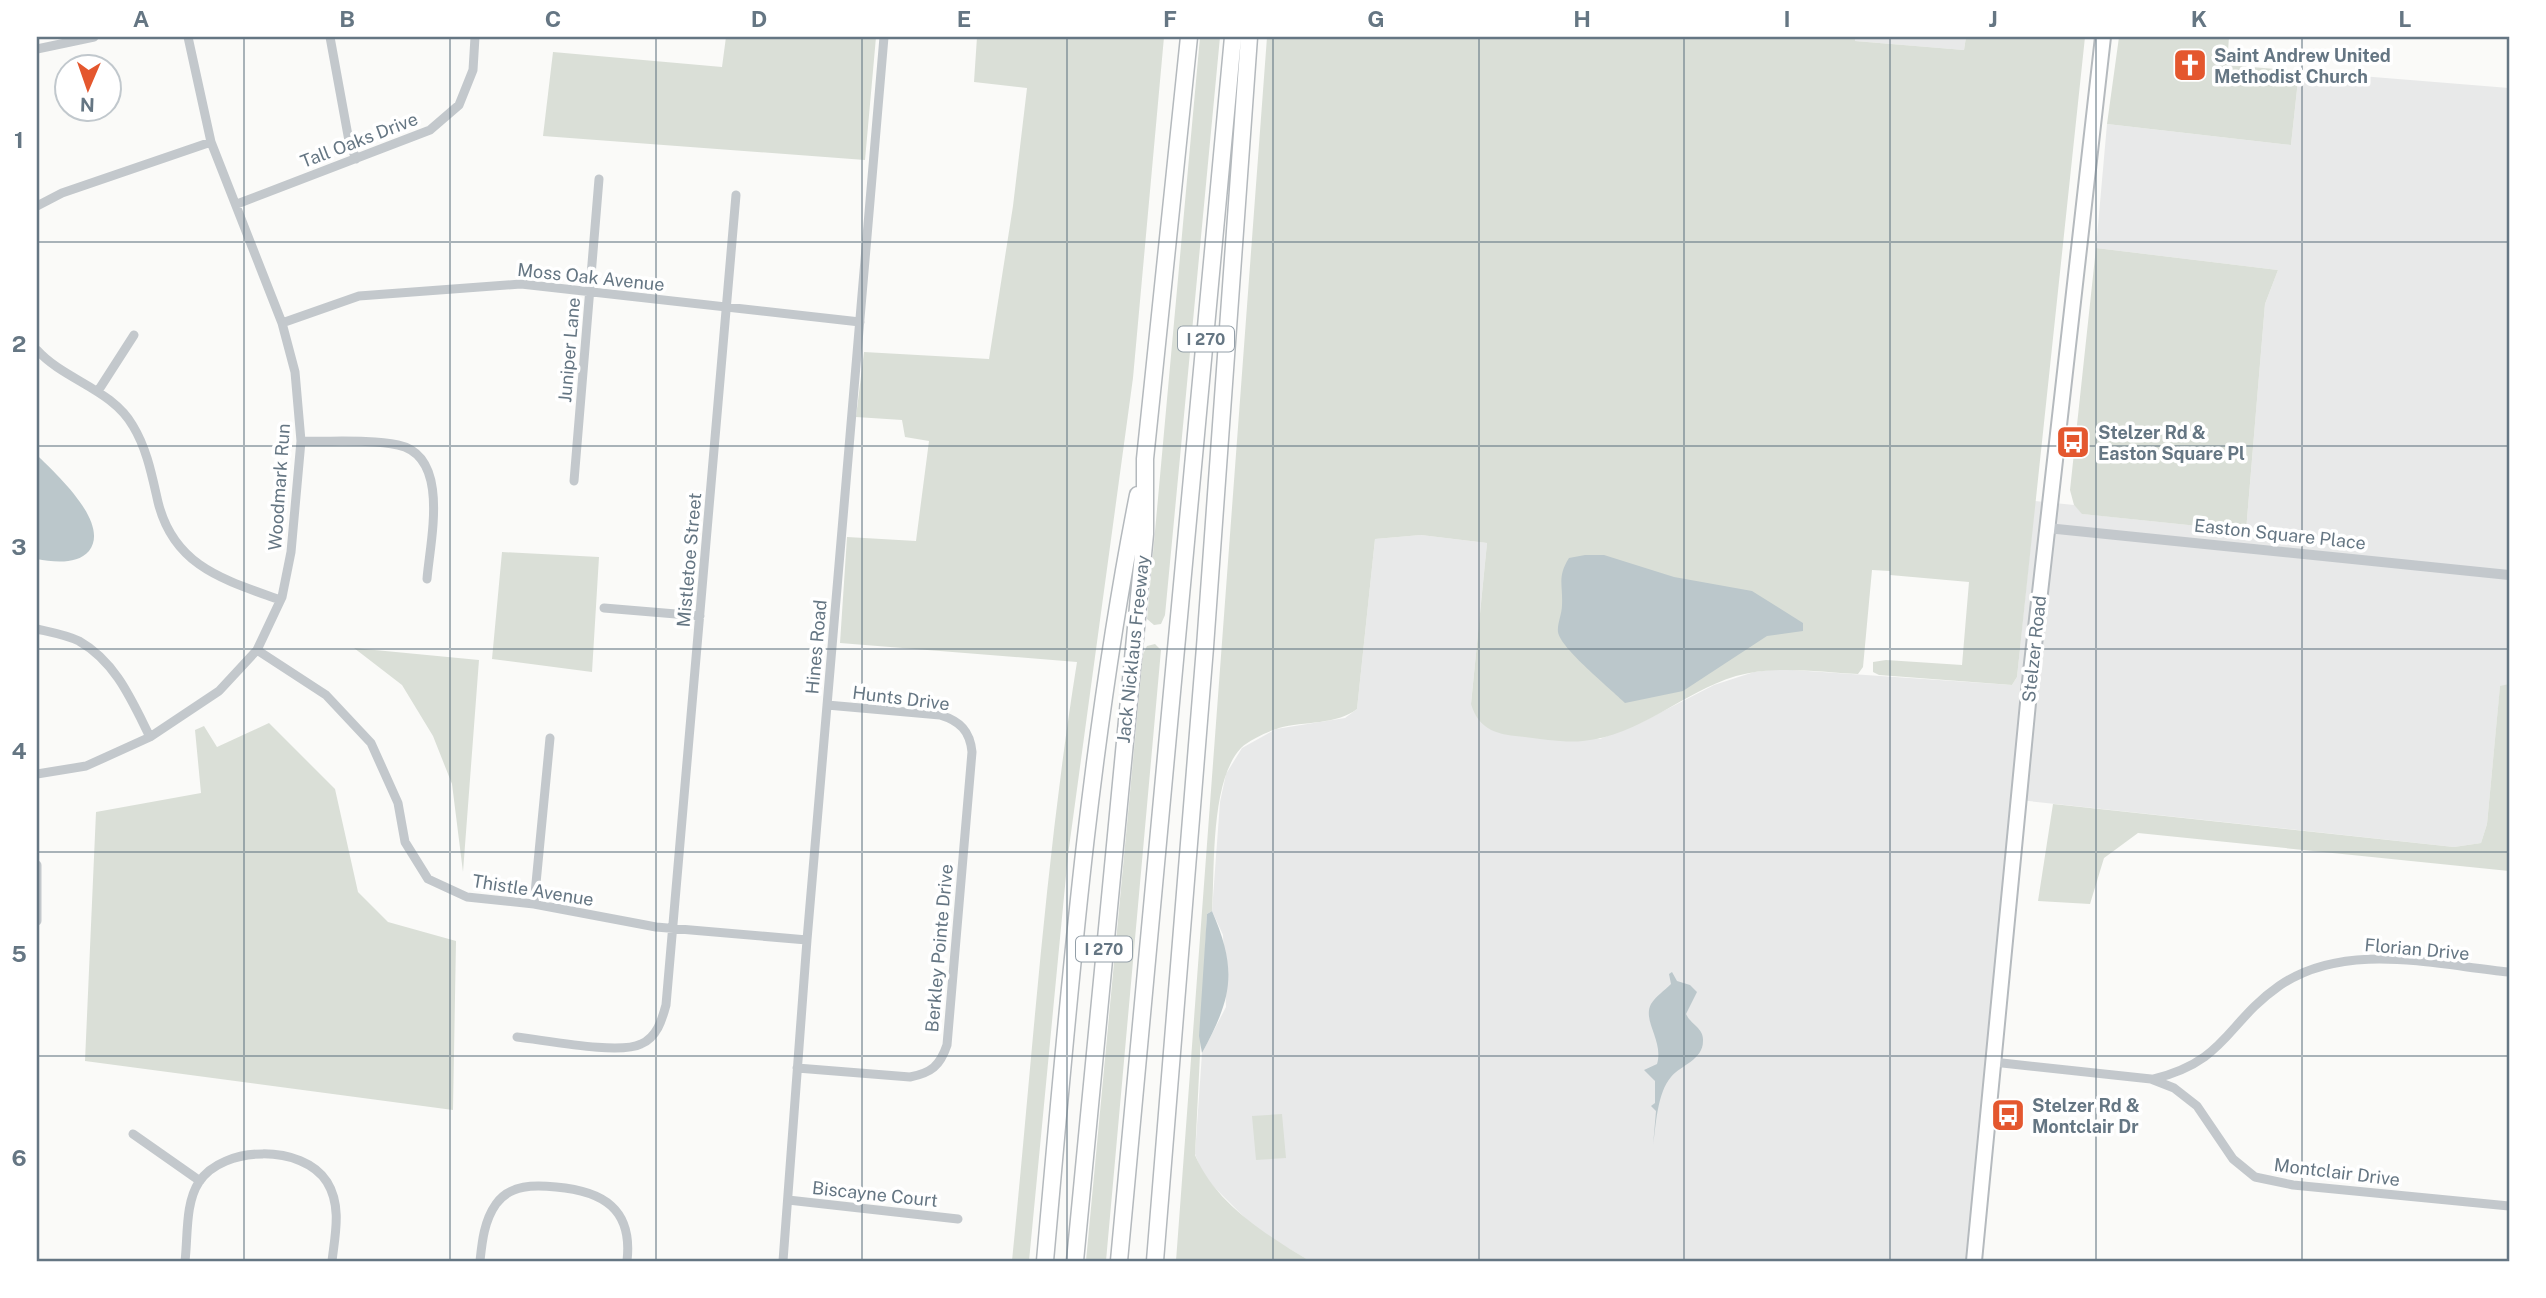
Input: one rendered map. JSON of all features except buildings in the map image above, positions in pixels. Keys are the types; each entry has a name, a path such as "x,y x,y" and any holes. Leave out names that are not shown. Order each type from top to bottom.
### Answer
{"highway":[{"name":"Jack Nicklaus Freeway","path":"1075,1261 1144,546 1145,458 1189,37"},
{"name":"I 270","path":"1119,1261 1233,37"},
{"path":"1156,1261 1249,37"},
{"path":"1045,1261 1087,814 1115,609 1145,458"}],"main road":[{"name":"Stelzer Road","path":"1974,1261 2047,528 2103,37"}],"street":[{"path":"37,49 94,37"},
{"name":"Woodmark Run","path":"37,774 86,766 150,737 219,691 257,650 280,600 291,552 301,441 295,372 282,323 211,142 188,37"},
{"path":"330,37 349,141 356,159"},
{"name":"Tall Oaks Drive","path":"237,204 430,130 458,105 473,70 475,37"},
{"name":"Hines Road","path":"783,1261 807,940 884,37"},
{"path":"37,206 62,193 211,142"},
{"name":"Juniper Lane","path":"574,481 599,179"},
{"name":"Mistletoe Street","path":"517,1037 617,1048 641,1044 660,1028 666,1005 736,195"},
{"name":"Moss Oak Avenue","path":"282,323 359,296 521,284 860,322"},
{"path":"99,391 134,335"},
{"path":"37,350 99,391 133,424 154,478 158,504 177,546 211,575 280,600"},
{"path":"301,441 399,445 417,453 429,469 434,488 427,579"},
{"name":"Easton Square Place","path":"2047,528 2509,575"},
{"path":"604,608 700,617"},
{"path":"37,629 77,640 102,657 121,681 150,737"},
{"name":"Thistle Avenue","path":"257,650 326,695 371,743 398,803 405,842 428,879 467,897 534,904 673,928 807,940"},
{"name":"Hunts Drive","path":"827,705 940,715 955,720 967,731"},
{"name":"Berkley Pointe Drive","path":"797,1068 910,1077 927,1073 941,1062 947,1045 972,752 967,731"},
{"path":"534,904 550,738"},
{"path":"37,865 37,921"},
{"name":"Florian Drive","path":"2151,1079 2181,1072 2209,1056 2280,985 2315,967 2344,959 2391,960 2509,972"},
{"name":"Montclair Drive","path":"1993,1062 2151,1079 2174,1088 2197,1106 2233,1159 2255,1177 2293,1185 2509,1206"},
{"path":"133,1134 200,1181"},
{"path":"185,1261 192,1200 200,1181 223,1160 243,1154 310,1165 326,1180 334,1198 337,1217 332,1261"},
{"path":"480,1261 484,1231 496,1203 513,1190 533,1185 586,1190 604,1199 618,1213 626,1231 627,1261"},
{"name":"Biscayne Court","path":"788,1200 958,1219"}],"shaded area":[{"path":"726,37 876,37 865,160 543,136 553,52 722,67"},
{"path":"977,37 1164,37 1133,378 1068,855 1029,1261 1012,1261 1056,812 1077,662 840,643 847,537 916,541 929,441 905,437 902,420 856,417 864,352 989,359 1013,206 1027,88 974,82"},
{"path":"1200,37 1220,37 1165,615 1161,624 1154,625 1147,619"},
{"path":"1267,37 1855,37 1855,41 1964,50 1966,37 2085,37 2017,677 2012,685 1879,675 1873,672 1873,662 1886,660 1962,665 1969,582 1890,575 1890,571 1872,570 1863,667 1858,674 1797,670 1751,673 1717,683 1623,731 1603,737 1569,742 1507,735 1485,726 1471,704 1487,543 1421,535 1375,539 1357,709 1340,718 1275,729 1241,748 1231,763 1219,803 1212,911 1207,914 1195,1155 1204,1173 1229,1203 1259,1229 1310,1261 1176,1261"},
{"path":"1855,37 1966,37 1964,50 1855,41"},
{"path":"2119,37 2229,37 2227,65 2299,71 2291,145 2107,124"},
{"path":"2299,71 2509,88 2509,684 2500,687 2487,824 2481,843 2454,847 2019,800 1973,1261 1310,1261 1257,1230 1204,1177 1195,1154 1202,1053 1226,1007 1223,935 1212,911 1220,802 1226,774 1242,748 1276,729 1345,718 1357,709 1375,539 1421,535 1487,543 1471,704 1600,739 1642,722 1714,685 1754,672 1777,669 2012,685 2017,677 2035,501 2074,505 2083,514 2246,531 2265,304 2278,270 2096,248 2107,124 2291,145"},
{"path":"2096,248 2278,270 2265,304 2246,531 2082,514 2074,505 2070,490"},
{"path":"37,455 78,499 93,527 94,540 89,551 78,559 37,559"},
{"path":"502,552 599,557 592,672 492,659"},
{"path":"1604,555 1674,577 1752,591 1803,623 1803,631 1767,636 1683,691 1625,703 1576,658 1558,632 1563,570 1569,558"},
{"path":"1155,644 1161,650 1106,1261 1086,1261 1143,654 1147,646"},
{"path":"354,648 479,660 463,872 452,784 433,736 402,685"},
{"path":"2509,684 2509,871 2138,833 2104,858 2090,904 2038,901 2053,804 2454,847 2481,843 2487,824 2500,686"},
{"path":"269,723 335,789 358,892 388,922 456,941 453,1110 85,1061 96,812 201,793 195,730 204,726 217,747"},
{"path":"1212,911 1226,951 1228,984 1220,1016 1202,1053 1199,1036 1207,914"},
{"path":"1672,972 1677,981 1690,985 1697,992 1686,1014 1701,1033 1703,1041 1696,1058 1675,1073 1666,1084 1658,1110 1653,1146 1656,1111 1651,1106 1655,1103 1655,1081 1644,1070 1657,1064 1658,1047 1649,1011 1653,1001 1671,984 1669,974"},
{"path":"1282,1114 1286,1158 1256,1160 1252,1116"}],"place":[{"name":"Saint Andrew United Methodist Church","path":"2190,65"},
{"name":"Stelzer Rd & Easton Square Pl","path":"2073,442"},
{"name":"Stelzer Rd & Montclair Dr","path":"2008,1115"}]}
